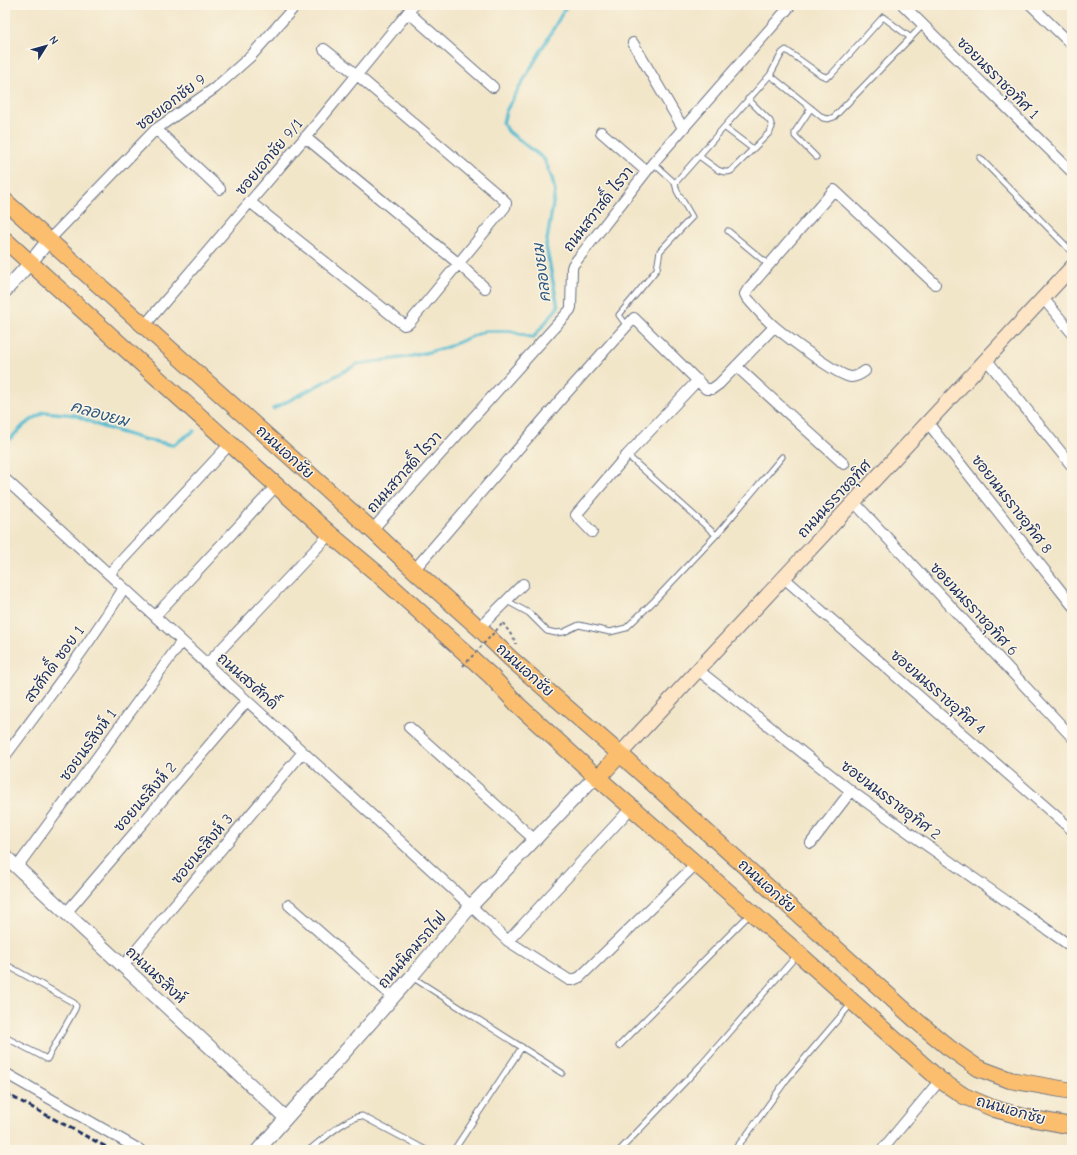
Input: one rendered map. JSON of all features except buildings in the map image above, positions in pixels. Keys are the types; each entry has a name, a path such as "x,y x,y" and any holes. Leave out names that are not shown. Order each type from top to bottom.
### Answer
{"main road":[{"name":"ถนนเอกชัย","path":"5,202 372,530 510,658 620,754 919,1023 948,1047 978,1068 1010,1080 1072,1091"},
{"name":"ถนนเอกชัย","path":"5,240 276,486 379,575 491,676 519,706 598,778 752,912 940,1080 964,1096 995,1109 1024,1117 1072,1126"},
{"name":"ถนนนรราชอุทิศ","path":"620,754 1072,267"},
{"path":"598,778 620,754"}],"street":[{"name":"ซอยเอกชัย 9","path":"48,241 156,128 216,88 251,56 296,5"},
{"name":"ถนนสวาสดิ์ ไรวา","path":"372,530 570,310 573,265 646,171 791,5"},
{"name":"ซอยนรราชอุทิศ 1","path":"903,5 1072,172"},
{"path":"1031,5 1072,45"},
{"path":"411,9 492,87"},
{"name":"ซอยเอกชัย 9/1","path":"144,326 358,75 411,9"},
{"path":"633,43 683,128"},
{"path":"250,202 404,325 411,321 505,207 506,203 504,200 358,75 324,49"},
{"path":"156,128 220,188"},
{"path":"601,132 646,171"},
{"path":"305,137 485,288"},
{"path":"865,371 856,376 850,377 820,361 774,326 747,298 745,294 834,190 935,284"},
{"path":"5,290 48,241"},
{"path":"1043,298 1072,333"},
{"path":"414,570 562,398 634,318 706,388 712,389 719,384 774,326"},
{"path":"986,359 1072,466"},
{"path":"736,366 844,464"},
{"path":"592,532 576,515 627,454 698,380"},
{"name":"ซอยนนรราชอุทิศ 8","path":"928,423 1072,605"},
{"path":"109,574 230,444"},
{"name":"ถนนสรศักดิ์","path":"5,479 508,941 569,980 577,979 696,864"},
{"path":"155,616 276,486"},
{"name":"ซอยนนรราชอุทิศ 6","path":"854,502 1072,737"},
{"path":"207,664 330,534"},
{"name":"ซอยนนรราชอุทิศ 4","path":"784,578 1072,830"},
{"path":"479,628 523,584"},
{"name":"สรศักดิ์ ซอย 1","path":"5,756 106,619 124,588"},
{"name":"ซอยนรสิงห์ 1","path":"17,867 182,641"},
{"name":"ซอยนนรราชอุทิศ 2","path":"698,670 851,790 1072,948"},
{"name":"ซอยนรสิงห์ 2","path":"66,913 247,701"},
{"path":"409,727 535,840"},
{"name":"ซอยนรสิงห์ 3","path":"123,966 303,752"},
{"name":"ถนนนิคมรถไฟ","path":"258,1150 411,977 471,906 589,783 598,778"},
{"path":"811,843 851,790"},
{"path":"508,941 632,807"},
{"name":"ถนนนรสิงห์","path":"5,856 286,1118"},
{"path":"289,904 393,997"},
{"path":"5,1073 140,1150"},
{"path":"882,1150 940,1080"}],"lane":[{"path":"675,183 770,75 782,53 786,50 826,77 831,75 883,17 911,38"},
{"path":"770,75 823,118 828,119 834,117 923,25"},
{"path":"699,156 718,170 726,172 731,170 770,132 772,127 770,121 748,99"},
{"path":"811,108 794,132 795,136 816,157"},
{"path":"724,127 753,149"},
{"path":"980,158 1072,252"},
{"path":"627,326 620,315 657,269 660,251 692,217 677,191 675,183 653,163"},
{"path":"728,231 769,265"},
{"path":"627,454 716,535"},
{"path":"507,601 529,612 547,631 556,633 564,632 579,625 610,632 626,628 654,601 716,535 782,457"},
{"path":"619,1046 752,912"},
{"path":"620,1150 702,1064 798,954"},
{"path":"5,964 74,1003 76,1006 47,1059 5,1038"},
{"path":"411,977 562,1073"},
{"path":"734,1150 746,1136 787,1079 853,1002"},
{"path":"454,1150 522,1047"},
{"path":"309,1150 349,1120 357,1116 362,1116 426,1150"}],"path":[{"path":"463,666 503,623"}],"waterway":[{"name":"คลองยม","path":"273,409 358,364 408,357 445,348 485,331 511,331 533,338 558,307 546,246 555,192 552,178 544,159 509,132 503,123 506,111 567,5"},
{"name":"คลองยม","path":"5,444 24,425 44,412 75,415 100,426 143,439 173,445 194,431"}],"railway":[{"path":"5,1093 112,1150"}]}
